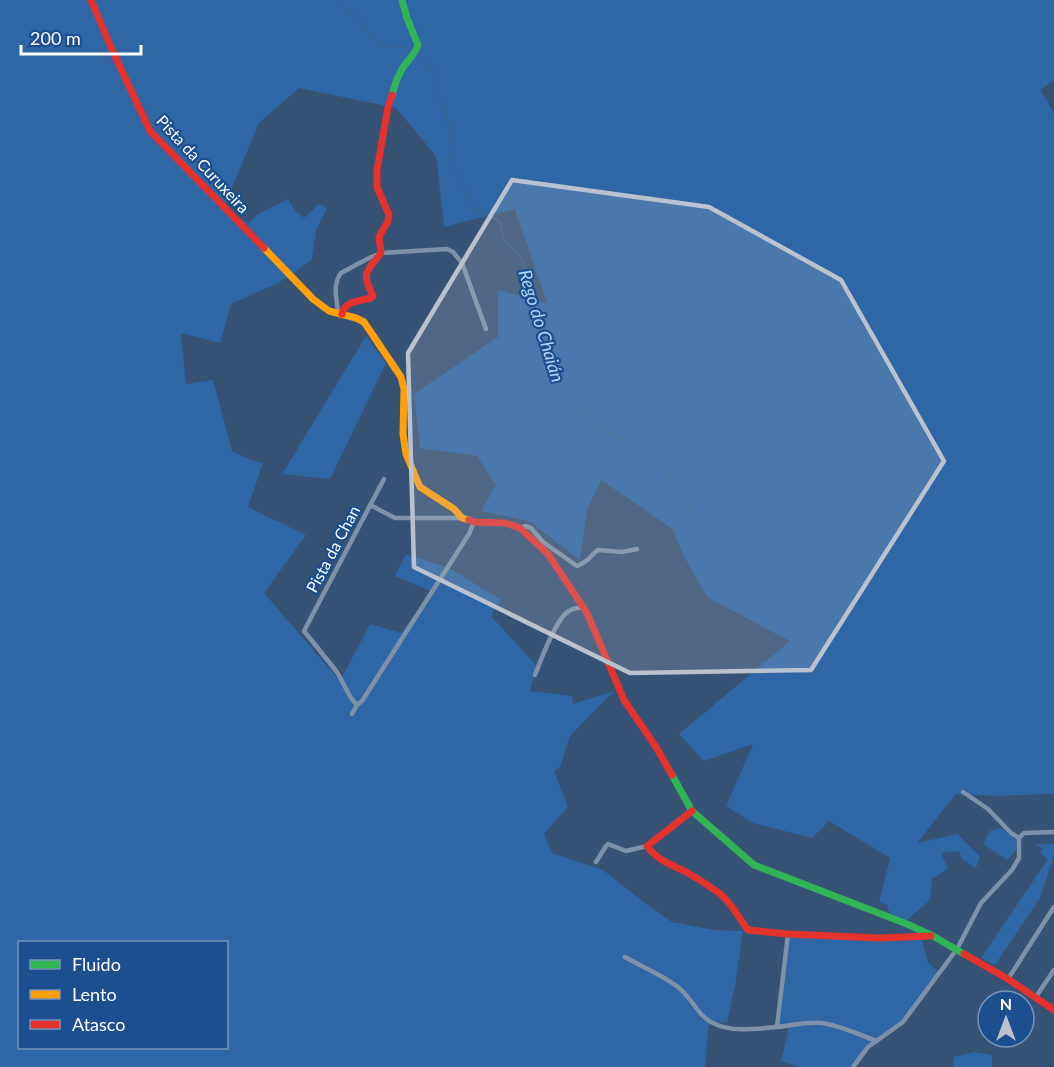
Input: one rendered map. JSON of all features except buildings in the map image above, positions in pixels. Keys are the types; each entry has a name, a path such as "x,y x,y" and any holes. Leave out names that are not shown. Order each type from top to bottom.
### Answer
{"street":[{"name":"Pista da Curuxeira","path":"91,0 150,131 313,299 329,311 364,322 402,380 404,389 403,434 406,454 415,479 420,487 454,509 462,518"},
{"path":"340,314 345,305 372,297 366,277 371,266 381,254 380,237 388,221 389,215 377,187 376,170 388,107 396,81 416,51 417,41 402,0"},
{"path":"340,314 335,286 339,274 381,254 443,248 453,252 462,263 486,329"},
{"name":"Pista da Chan","path":"357,705 337,672 304,631 384,479"},
{"path":"370,505 395,518 462,518 474,522 505,523 520,528 548,554 583,607 624,700 656,747 693,811 754,865 933,936 1022,989"},
{"path":"352,714 469,534 474,522"},
{"path":"520,528 525,526 531,528 543,542 577,566 590,560 596,551 622,552 637,549"},
{"path":"535,675 547,646 564,615 571,609 583,607"},
{"path":"963,792 988,809 1011,833 1019,838"},
{"path":"596,862 609,844 626,851 647,846 693,811"},
{"path":"853,1067 868,1047 903,1022 957,950 981,903 1012,870 1019,858 1019,838 1024,833 1054,832"},
{"path":"647,846 660,859 693,876 725,897 735,908 740,921 747,930 879,938 933,936"},
{"path":"1008,979 1054,907"},
{"path":"777,1028 788,934"},
{"path":"625,957 677,986 709,1022 726,1028 736,1030 777,1028 803,1023 820,1023 877,1041"},
{"path":"1036,997 1054,970"},
{"path":"1036,999 1054,1011"}],"highlighted area":[{"path":"512,180 709,207 841,280 944,461 811,670 630,673 414,567 408,353"}],"shaded area":[{"path":"0,0 1054,0 1054,80 1041,90 1054,113 1054,794 996,796 956,794 917,843 957,834 980,856 976,868 962,859 959,851 941,853 948,869 932,879 930,900 906,921 889,912 887,905 879,902 890,858 829,821 812,838 753,823 726,806 753,744 704,761 679,734 790,641 707,597 684,556 673,529 601,480 587,509 580,560 529,521 481,511 496,485 477,456 420,448 414,394 498,337 498,290 547,303 515,209 444,227 436,156 396,108 299,88 259,123 223,209 249,223 258,214 288,199 295,211 304,218 319,204 327,208 316,231 312,259 278,283 231,304 220,343 181,333 186,384 213,380 232,451 263,463 248,507 306,535 264,593 340,681 370,624 401,633 433,592 395,576 406,554 449,568 501,600 491,616 536,665 530,691 572,696 573,704 614,691 570,736 560,767 554,771 568,807 544,834 552,853 603,870 672,922 714,930 743,931 727,1023 709,1022 705,1067 0,1067"},
{"path":"366,336 386,363 330,479 282,474"},
{"path":"1000,828 1017,841 1016,850 1007,860 983,844 990,831"},
{"path":"1035,844 1054,844 1054,856 1040,898 995,965 981,958 1048,859 1040,853 1043,849"},
{"path":"788,934 921,937 928,962 940,973 903,1022 866,1050 853,1067 799,1067 781,1061 789,1027 823,1025 815,1023 777,1027"},
{"path":"975,1052 992,1055 992,1067 953,1067 954,1057"}],"waterway":[{"name":"Rego do Chaián","path":"339,0 346,12 356,15 364,30 377,40 387,45 412,49"},
{"name":"Rego do Chaián","path":"419,53 439,78 439,101 445,109 454,170 473,208 499,221 504,239 521,257 537,326 555,362 558,386 569,408 626,442 675,483 689,501 689,512 678,531"}],"traffic: fast":[{"path":"392,95 400,73 418,45 402,0"},
{"path":"672,775 692,811 754,865 907,924 964,954"}],"traffic: slow":[{"path":"264,248 313,299 329,311 364,322 401,377 404,389 403,434 406,454 420,487 454,509 462,518 469,520"}],"traffic: jam":[{"path":"91,0 150,131 264,248"},
{"path":"342,314 349,304 373,296 366,277 381,253 379,237 389,215 377,187 377,170 392,95"},
{"path":"469,520 505,523 520,528 548,554 587,613 624,700 672,775"},
{"path":"692,811 647,846 660,859 694,877 724,897 748,930 879,938 931,936"},
{"path":"964,954 1008,979 1054,1010"}]}
